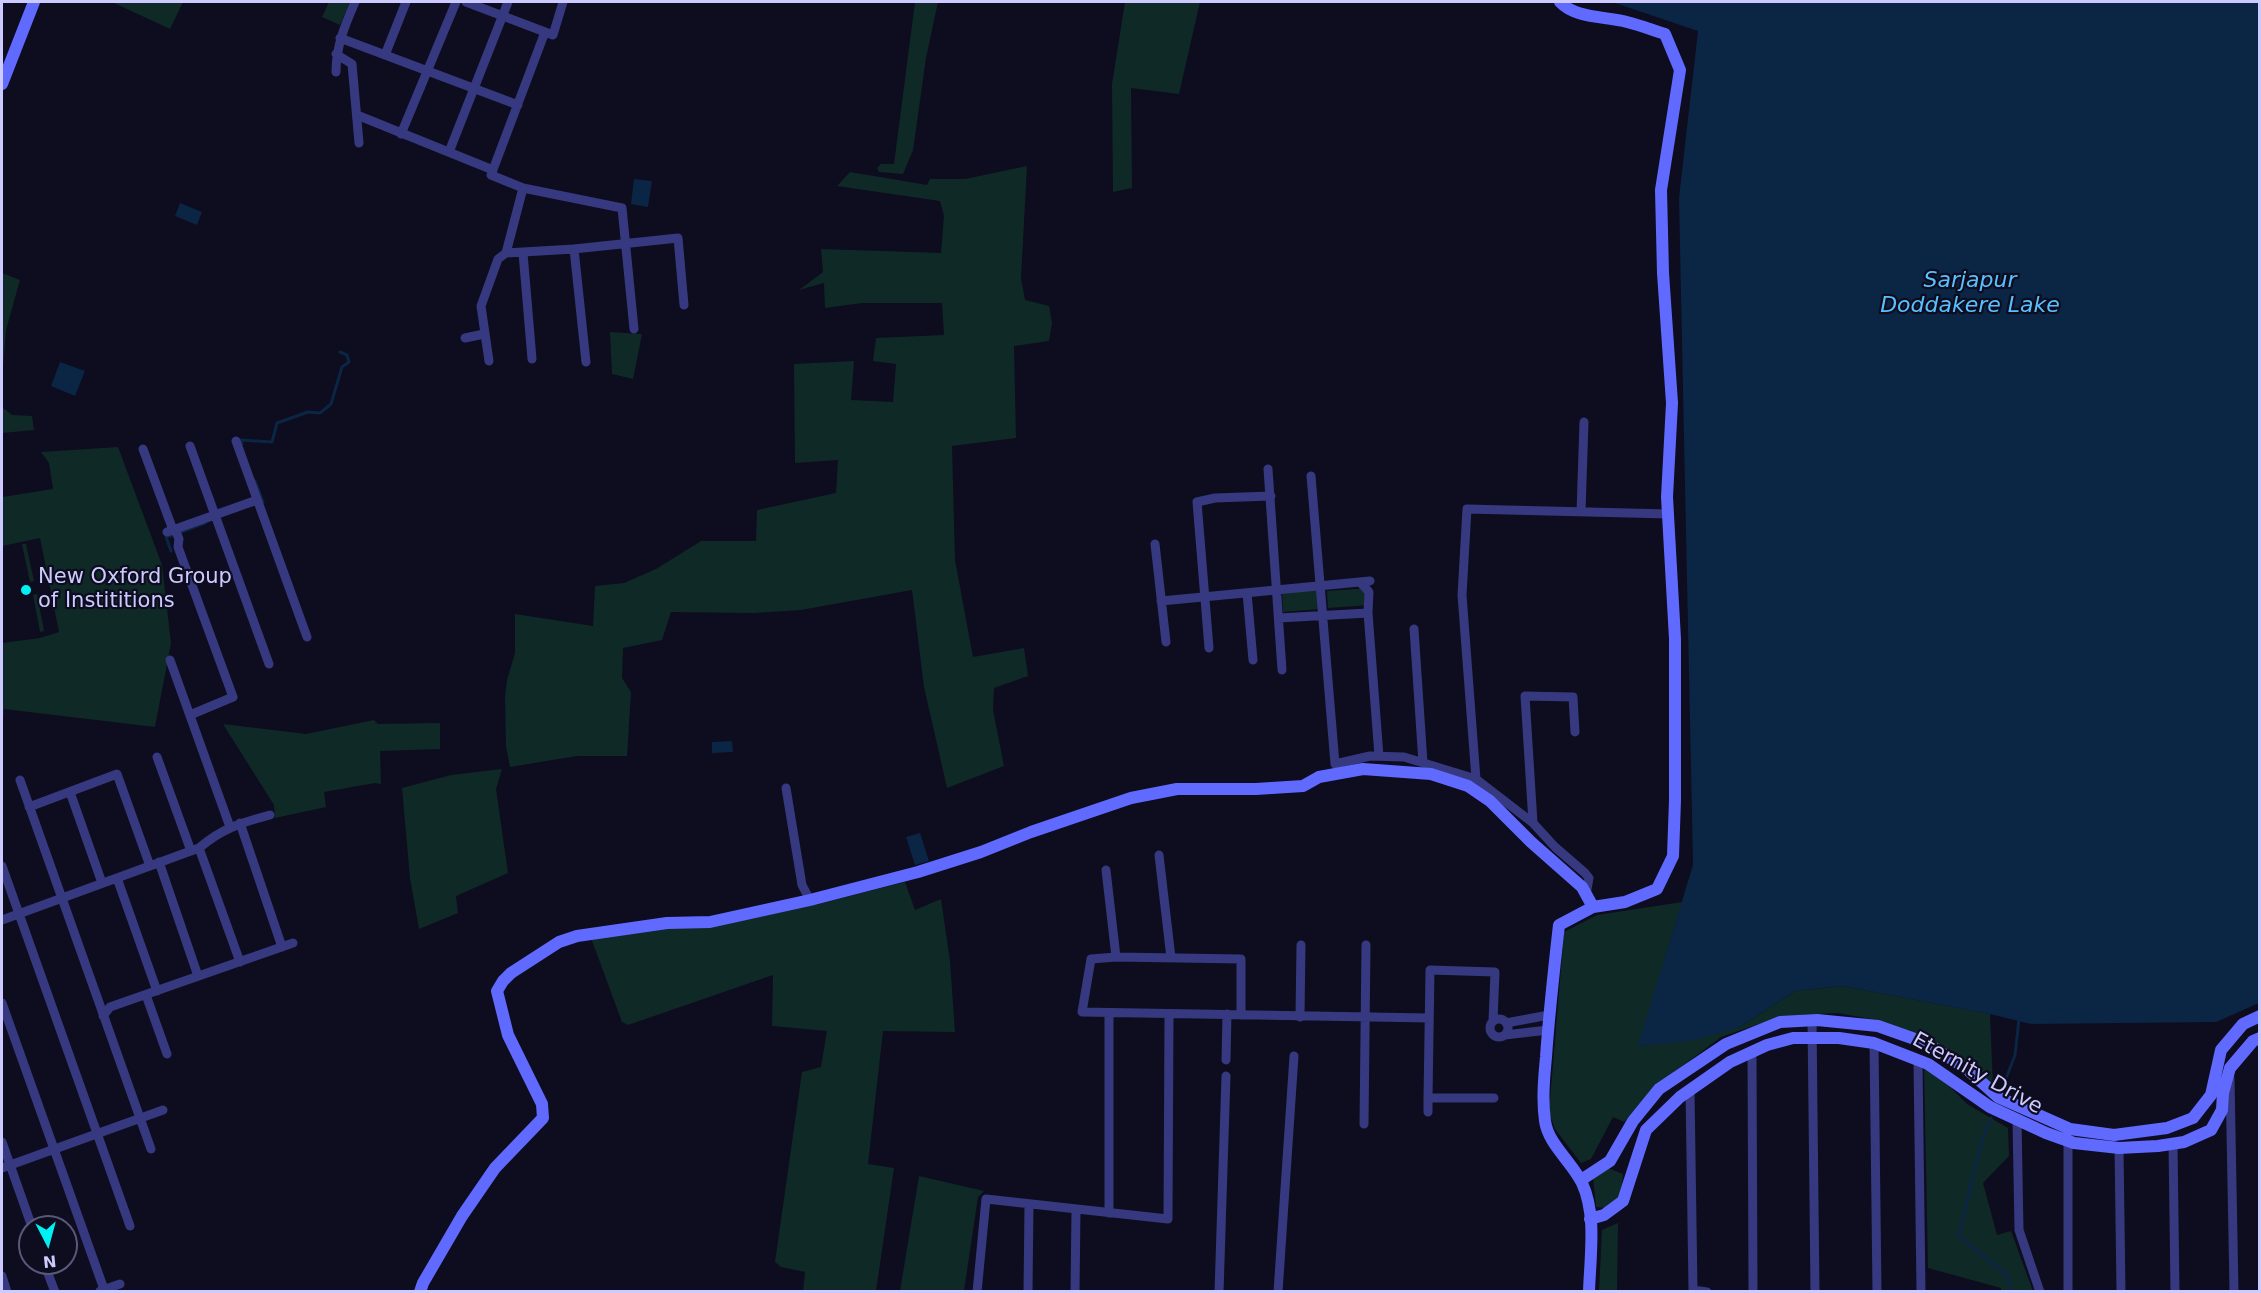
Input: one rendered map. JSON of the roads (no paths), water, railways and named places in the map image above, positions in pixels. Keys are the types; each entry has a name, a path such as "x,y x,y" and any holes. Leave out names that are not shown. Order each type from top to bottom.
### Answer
{"street":[{"path":"2,84 34,2"},
{"path":"336,72 336,54 340,38 355,2"},
{"path":"385,56 406,2"},
{"path":"401,134 456,2"},
{"path":"466,2 553,35 563,2"},
{"path":"449,153 508,2"},
{"path":"1560,2 1567,10 1626,22 1665,34 1680,70 1661,190 1663,273 1672,402 1668,450 1675,639 1673,856 1657,889 1624,902 1593,907 1559,925 1549,1015 1543,1097 1545,1124 1554,1142 1581,1180 1588,1197 1589,1292"},
{"path":"545,32 491,175 523,188 622,208 634,329"},
{"path":"340,38 518,105"},
{"path":"336,54 352,64 359,143"},
{"path":"357,115 493,170"},
{"path":"506,253 523,188"},
{"path":"489,361 481,306 498,259 506,253 574,249 678,238 684,305"},
{"path":"574,249 586,362"},
{"path":"523,253 532,359"},
{"path":"465,338 484,334"},
{"path":"1581,512 1584,422"},
{"path":"236,441 307,638"},
{"path":"190,446 269,664"},
{"path":"143,449 172,530 179,539 178,548 233,697 190,715"},
{"path":"1268,469 1282,670"},
{"path":"1311,476 1335,764 1370,756 1404,757 1476,779 1533,823 1589,878 1587,895"},
{"path":"1209,648 1197,502 1215,498 1270,496"},
{"path":"172,530 257,500"},
{"path":"1476,779 1462,595 1467,508 1669,514"},
{"path":"1155,544 1166,642"},
{"path":"1161,601 1370,581"},
{"path":"1360,582 1369,592 1368,613 1379,756"},
{"path":"1247,593 1253,660"},
{"path":"1279,618 1368,613"},
{"path":"1414,629 1423,763"},
{"path":"170,660 230,826"},
{"path":"1533,823 1525,696 1573,697 1575,732"},
{"path":"158,757 240,962"},
{"path":"420,1292 462,1216 495,1168 543,1118 542,1104 504,1021 497,991 511,973 559,942 577,936 667,923 710,922 810,900 970,856 1031,832 1131,798 1176,789 1256,789 1303,786 1319,777 1363,769 1431,774 1468,786 1490,801 1531,842 1582,887 1593,907"},
{"path":"29,807 117,774 198,976"},
{"path":"20,780 151,1149"},
{"path":"786,788 802,885 810,900"},
{"path":"70,792 102,883"},
{"path":"2,920 195,850 230,826 270,815"},
{"path":"240,823 282,947"},
{"path":"1159,855 1171,958"},
{"path":"2,866 130,1226"},
{"path":"1106,870 1116,957"},
{"path":"117,878 157,991"},
{"path":"103,1016 111,1007 292,943"},
{"path":"1300,1017 1301,945"},
{"path":"1364,1124 1366,945"},
{"path":"1241,1015 1241,959 1116,957 1091,959 1082,1012 1300,1017 1429,1018"},
{"path":"1428,1112 1430,970 1495,972 1491,1033 1499,1037 1548,1030"},
{"path":"146,995 167,1054"},
{"path":"2,1003 102,1291 120,1284"},
{"path":"1109,1013 1109,1213"},
{"path":"976,1292 986,1199 1168,1219 1169,1014"},
{"path":"1226,1060 1227,1014"},
{"path":"1493,1021 1499,1019 1506,1023 1549,1015"},
{"name":"Eternity Drive","path":"1581,1180 1610,1161 1633,1121 1659,1089 1726,1044 1780,1022 1812,1020 1878,1026 1926,1042 1967,1069 1998,1097 2070,1129 2114,1136 2167,1128 2193,1118 2211,1095 2221,1050 2242,1024 2259,1016"},
{"path":"1812,1020 1815,1292"},
{"path":"1505,1035 1508,1028 1506,1023"},
{"name":"Eternity Drive","path":"1590,1219 1604,1215 1623,1201 1646,1130 1680,1097 1730,1062 1793,1038 1839,1038 1874,1043 1929,1065 1989,1107 2046,1133 2068,1141 2119,1148 2184,1142 2211,1130 2222,1110 2223,1093 2230,1068 2253,1041 2259,1038"},
{"path":"1874,1043 1877,1292"},
{"path":"1752,1052 1753,1292"},
{"path":"1278,1292 1294,1056"},
{"path":"1918,1061 1921,1292"},
{"path":"2230,1068 2234,1292"},
{"path":"1219,1292 1226,1076"},
{"path":"1690,1090 1693,1290 1707,1292"},
{"path":"1428,1098 1494,1098"},
{"path":"6,1166 163,1110"},
{"path":"2017,1120 2019,1230 2040,1292"},
{"path":"2068,1141 2068,1292"},
{"path":"2,1142 6,1166 27,1215"},
{"path":"2173,1144 2175,1292"},
{"path":"2119,1148 2121,1292"},
{"path":"1028,1292 1029,1204"},
{"path":"1076,1210 1076,1292"},
{"path":"49,1275 55,1292"},
{"path":"2,1276 7,1292"}],"water":[{"name":"Sarjapur Doddakere Lake","path":"1612,2 2259,2 2259,1003 2216,1022 2031,1024 1843,986 1795,991 1740,1027 1690,1041 1638,1046 1693,865 1679,198 1698,31"},
{"path":"634,179 652,181 648,207 631,204"},
{"path":"180,203 202,212 197,225 175,216"},
{"path":"60,362 85,371 75,396 51,386"},
{"path":"732,741 733,752 712,753 712,742"},
{"path":"920,833 929,861 915,865 906,837"}],"waterway":[{"path":"242,444 240,440 272,442 277,423 308,412 320,413 331,404 342,367 349,362 347,355 340,352"},
{"path":"255,481 263,502"},
{"path":"181,532 205,523"},
{"path":"171,551 166,537 175,534"},
{"path":"2002,1089 2015,1055 2019,1019"},
{"path":"1991,1118 1981,1143 1959,1236 2007,1275 2012,1292"}],"place":[{"name":"New Oxford Group of Instititions","path":"26,590"}]}
